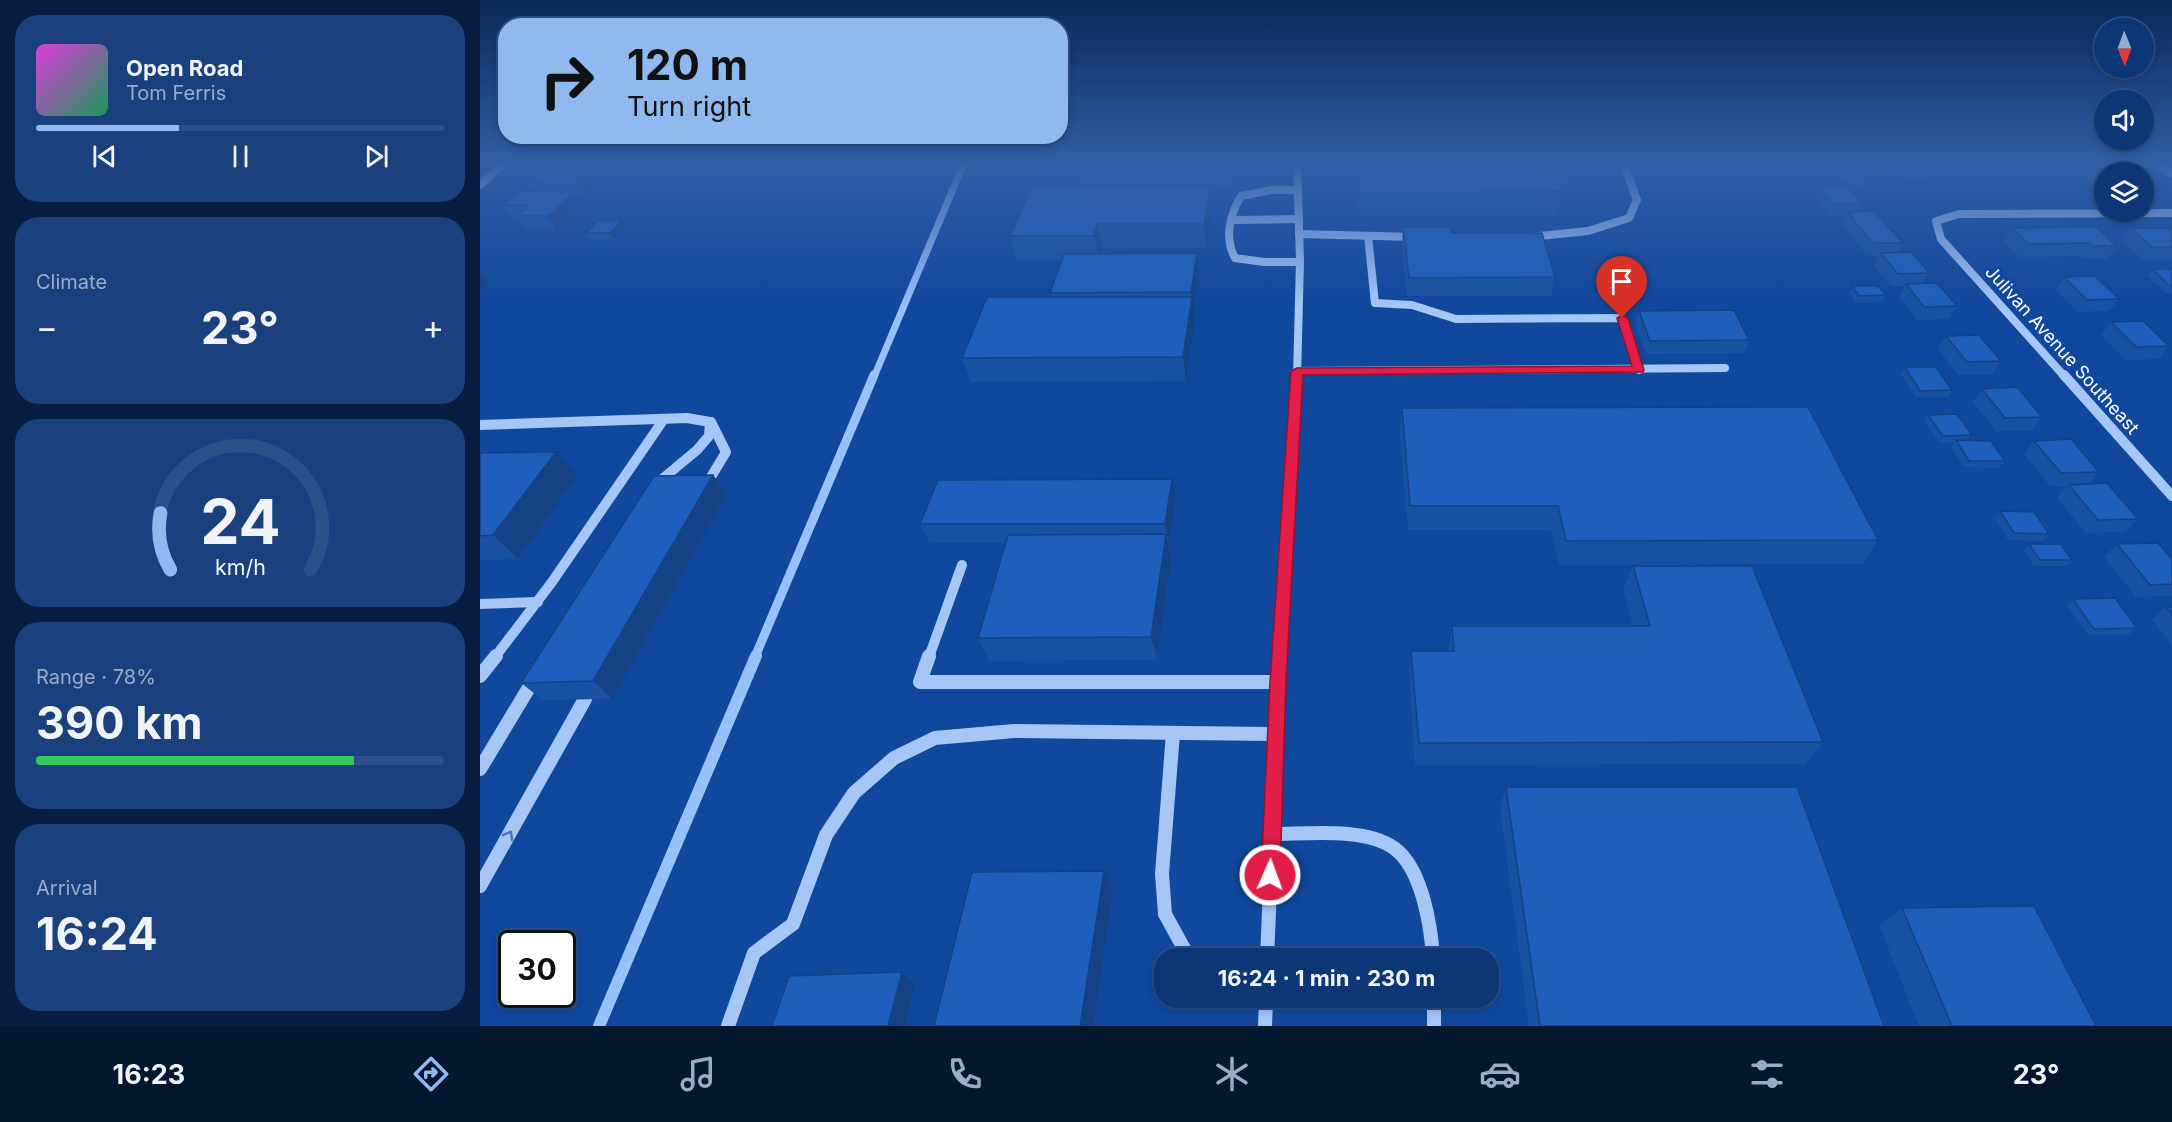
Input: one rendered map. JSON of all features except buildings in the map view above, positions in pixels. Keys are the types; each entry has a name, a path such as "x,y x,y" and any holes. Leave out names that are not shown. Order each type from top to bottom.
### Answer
{"street":[{"path":"1234,211 1228,241 1230,252 1235,258 1264,262 1298,262"},
{"path":"1267,948 1278,682 1297,371 1299,211"},
{"path":"1521,237 1544,237 1588,231 1629,218 1632,211"},
{"name":"Julivan Avenue Southeast","path":"2172,213 1959,214 1936,221 1941,239 2172,496"},
{"path":"1232,220 1299,219"},
{"path":"1299,234 1427,237"},
{"path":"1368,236 1375,303 1413,305 1456,319 1622,318 1639,370"},
{"path":"1297,371 1725,368"},
{"path":"480,425 687,418 711,422"},
{"path":"480,676 538,602 607,498 664,419"},
{"path":"649,491 697,450 709,436 711,422"},
{"path":"700,495 726,452 711,422"},
{"path":"962,565 920,682 1278,682"},
{"path":"480,604 538,602"},
{"path":"480,769 540,669"},
{"path":"480,886 585,699"},
{"path":"728,1026 754,953 793,924 826,835 854,793 894,758 935,738 1014,731 1276,734"},
{"path":"1173,733 1162,874 1165,914 1184,948"},
{"path":"1272,834 1362,836 1395,849 1415,875 1427,913 1432,948"},
{"path":"1265,1026 1266,1008"},
{"path":"1434,1008 1434,1026"}],"waterway":[{"path":"874,377 944,211"},
{"path":"755,657 874,375"},
{"path":"599,1026 756,656"}],"route":[{"path":"1270,875 1278,682 1297,371 1639,370 1622,318"}]}
